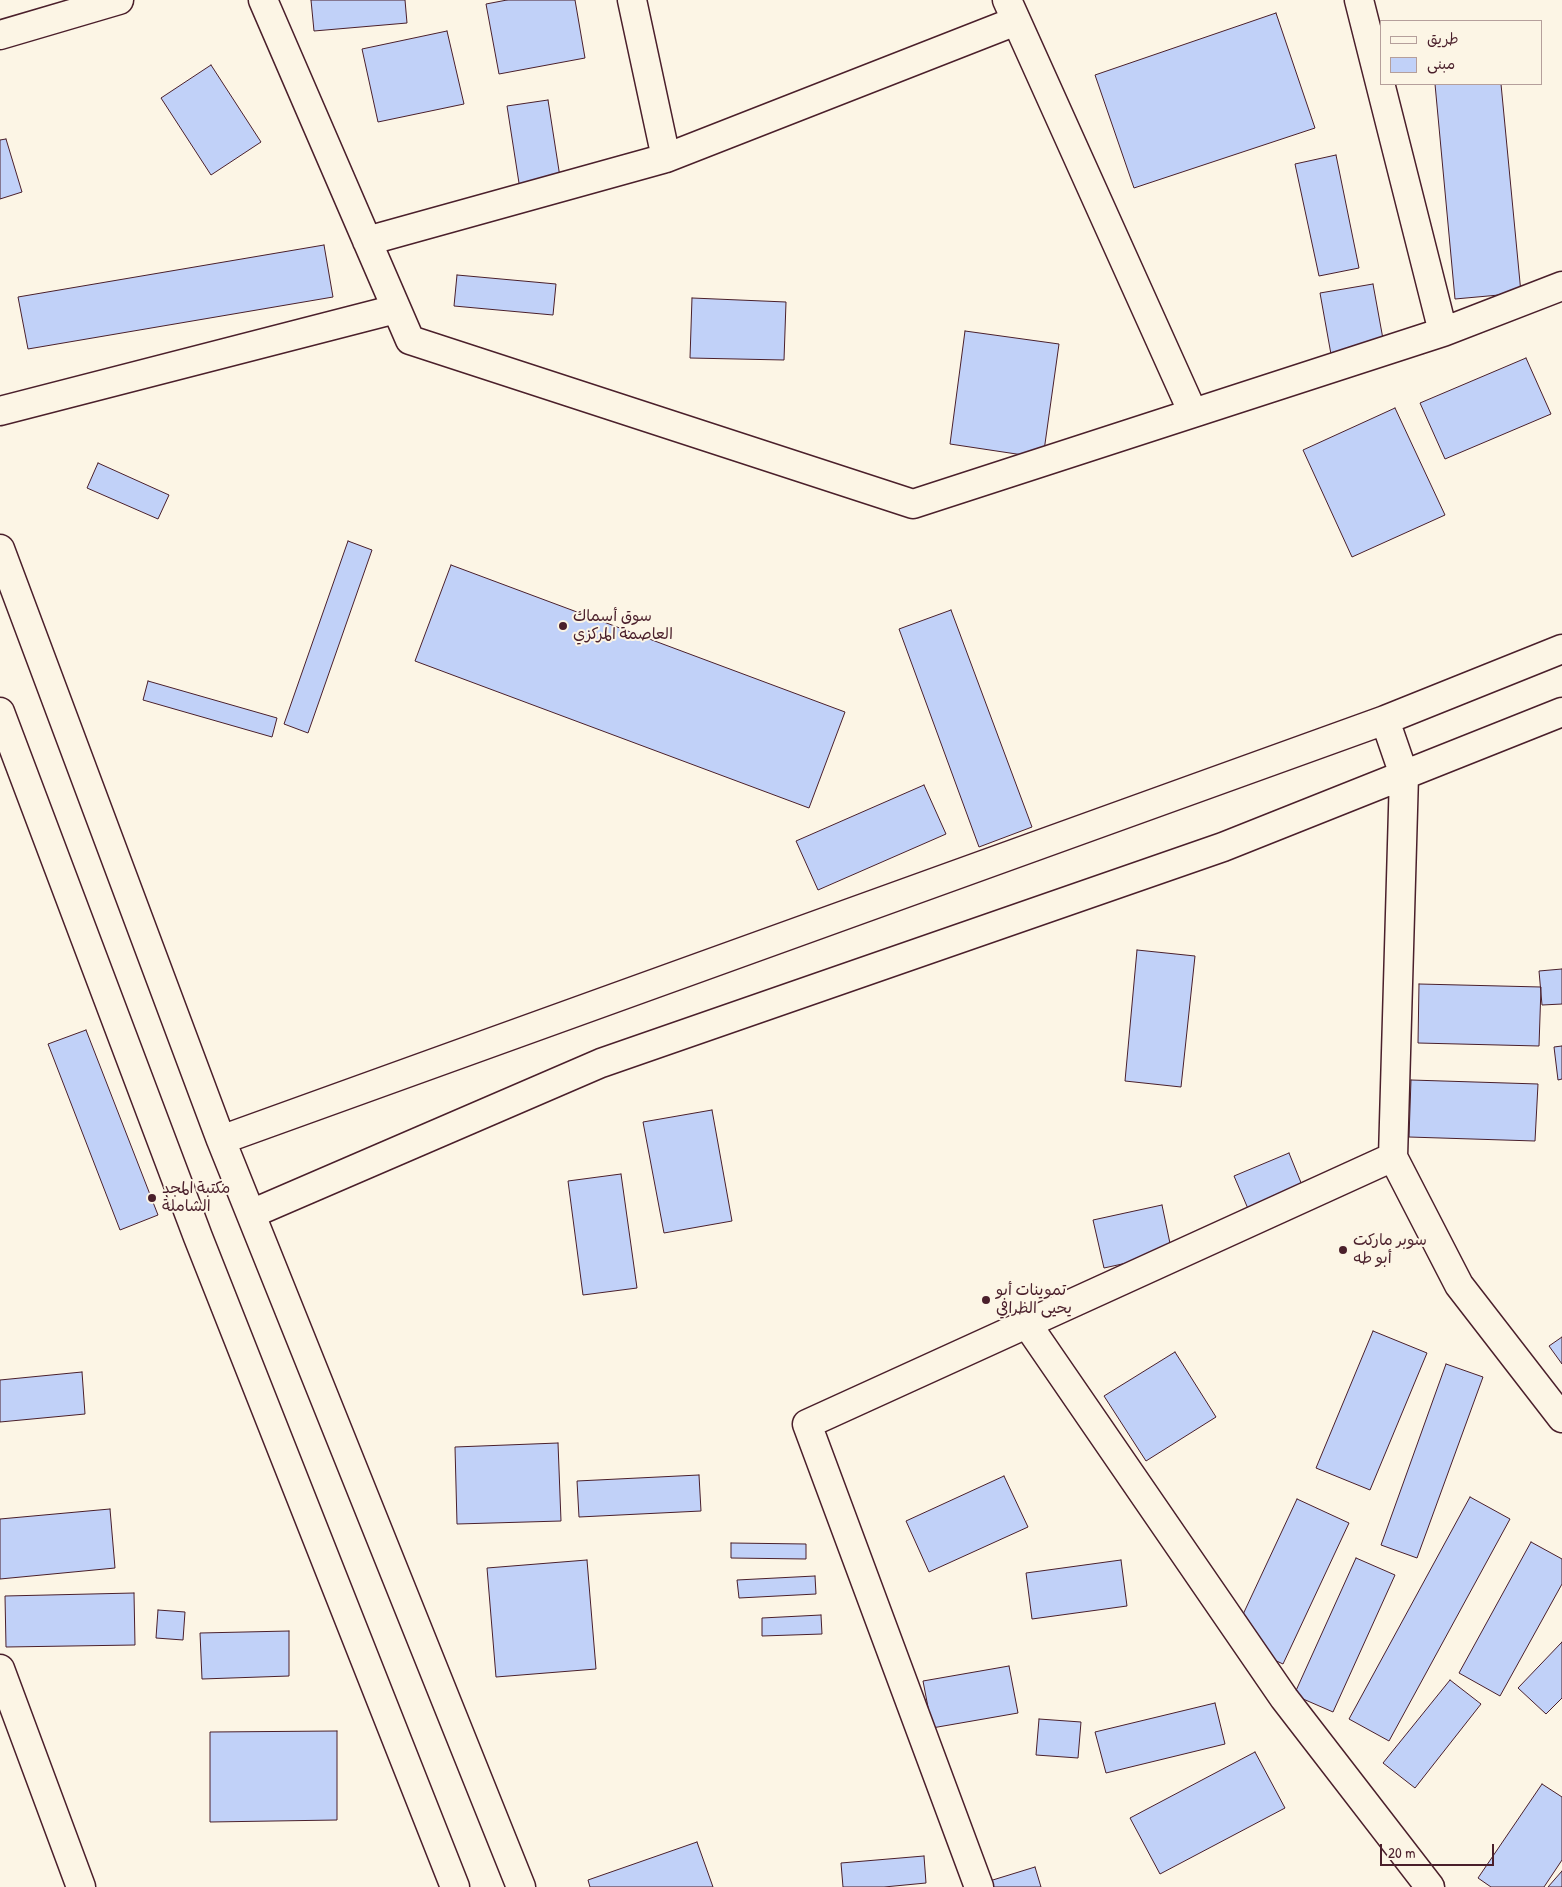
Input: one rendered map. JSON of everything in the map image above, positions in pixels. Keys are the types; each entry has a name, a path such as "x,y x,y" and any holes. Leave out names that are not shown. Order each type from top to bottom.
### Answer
{"street":[{"path":"0,36 119,0"},
{"path":"263,0 410,340 913,504 1443,332 1562,286"},
{"path":"632,0 666,158"},
{"path":"1360,0 1380,80"},
{"path":"367,241 666,158 1011,10 1193,413"},
{"path":"1381,85 1443,332"},
{"path":"0,411 396,309"},
{"path":"0,549 221,1140 521,1887"},
{"path":"221,1140 1385,720 1562,649"},
{"path":"0,712 198,1237 455,1887"},
{"path":"251,1214 601,1064 1223,847 1562,712"},
{"path":"1385,720 1404,775 1393,1157 1459,1285 1562,1418"},
{"path":"979,1887 807,1424 1393,1157"},
{"path":"1027,1324 1284,1698 1430,1887"},
{"path":"0,1669 81,1887"}],"building":[{"path":"311,0 405,0 407,23 314,31"},
{"path":"507,0 575,0 585,58 499,74 486,4"},
{"path":"1276,13 1315,128 1134,188 1095,75"},
{"path":"447,31 464,104 378,122 362,49"},
{"path":"211,65 261,142 211,175 161,98"},
{"path":"1435,85 1501,85 1521,293 1455,299"},
{"path":"548,100 562,190 521,196 507,106"},
{"path":"6,139 22,192 0,199 0,140"},
{"path":"1336,155 1359,268 1319,276 1295,164"},
{"path":"324,245 333,297 28,349 18,297"},
{"path":"457,275 556,284 553,315 454,306"},
{"path":"1373,284 1387,361 1334,371 1320,293"},
{"path":"692,298 786,302 784,360 690,358"},
{"path":"965,331 1059,344 1043,458 950,444"},
{"path":"1526,358 1551,414 1445,459 1420,403"},
{"path":"1395,408 1445,515 1352,557 1303,450"},
{"path":"98,463 169,495 158,519 87,488"},
{"path":"348,541 372,550 308,733 284,724"},
{"path":"451,565 845,712 809,808 415,661"},
{"path":"951,610 1032,827 979,847 899,629"},
{"path":"148,681 277,718 272,737 143,700"},
{"path":"924,785 946,834 818,890 796,841"},
{"path":"1137,950 1195,956 1181,1087 1125,1081"},
{"path":"1562,969 1562,1004 1542,1005 1539,971"},
{"path":"1419,984 1541,987 1539,1046 1418,1043"},
{"path":"86,1030 158,1215 120,1230 48,1044"},
{"path":"1562,1046 1562,1079 1558,1080 1554,1047"},
{"path":"1411,1080 1538,1084 1535,1141 1409,1137"},
{"path":"712,1110 732,1221 664,1233 643,1122"},
{"path":"1289,1153 1306,1195 1252,1218 1234,1176"},
{"path":"621,1174 637,1288 583,1295 568,1181"},
{"path":"1162,1205 1172,1253 1104,1268 1093,1220"},
{"path":"1373,1331 1427,1353 1370,1490 1316,1468"},
{"path":"1562,1337 1562,1364 1549,1346"},
{"path":"1175,1352 1216,1417 1146,1461 1104,1396"},
{"path":"1446,1364 1483,1377 1417,1558 1381,1545"},
{"path":"82,1372 85,1414 0,1422 0,1380"},
{"path":"558,1443 561,1521 457,1524 455,1447"},
{"path":"699,1475 701,1511 579,1517 577,1481"},
{"path":"1004,1476 1028,1527 929,1572 906,1521"},
{"path":"1470,1497 1510,1519 1389,1741 1349,1719"},
{"path":"1297,1499 1349,1523 1283,1664 1231,1640"},
{"path":"110,1509 115,1568 0,1579 0,1519"},
{"path":"1531,1542 1562,1559 1562,1584 1500,1696 1459,1673"},
{"path":"731,1543 806,1544 806,1559 731,1558"},
{"path":"1356,1558 1395,1575 1333,1712 1294,1695"},
{"path":"587,1560 596,1669 496,1677 487,1568"},
{"path":"1121,1560 1127,1606 1032,1619 1026,1573"},
{"path":"815,1576 816,1594 739,1598 737,1580"},
{"path":"134,1593 135,1645 6,1647 5,1596"},
{"path":"158,1610 185,1612 183,1640 156,1638"},
{"path":"821,1615 822,1634 762,1636 762,1618"},
{"path":"289,1631 289,1676 202,1679 200,1633"},
{"path":"1562,1642 1562,1698 1546,1714 1518,1688"},
{"path":"1009,1666 1018,1713 932,1728 923,1681"},
{"path":"1450,1680 1481,1704 1415,1788 1383,1763"},
{"path":"1215,1703 1225,1744 1106,1773 1095,1732"},
{"path":"1039,1719 1081,1722 1078,1758 1036,1755"},
{"path":"337,1731 337,1820 210,1822 210,1732"},
{"path":"1255,1752 1285,1808 1160,1874 1130,1818"},
{"path":"1542,1784 1562,1797 1562,1860 1544,1887 1491,1887 1478,1878"},
{"path":"697,1842 713,1887 590,1887 588,1880"},
{"path":"924,1856 926,1883 884,1887 843,1887 841,1863"},
{"path":"1035,1867 1041,1887 984,1887 983,1883"},
{"path":"1562,1871 1562,1887 1548,1887"}],"place":[{"name":"سوق أسماك العاصمة المركزي","path":"563,626"},
{"name":"مكتبة المجد الشاملة","path":"152,1198"},
{"name":"سوبر ماركت أبو طه","path":"1343,1250"},
{"name":"تموينات أبو يحيى الظرافي","path":"986,1300"}]}
